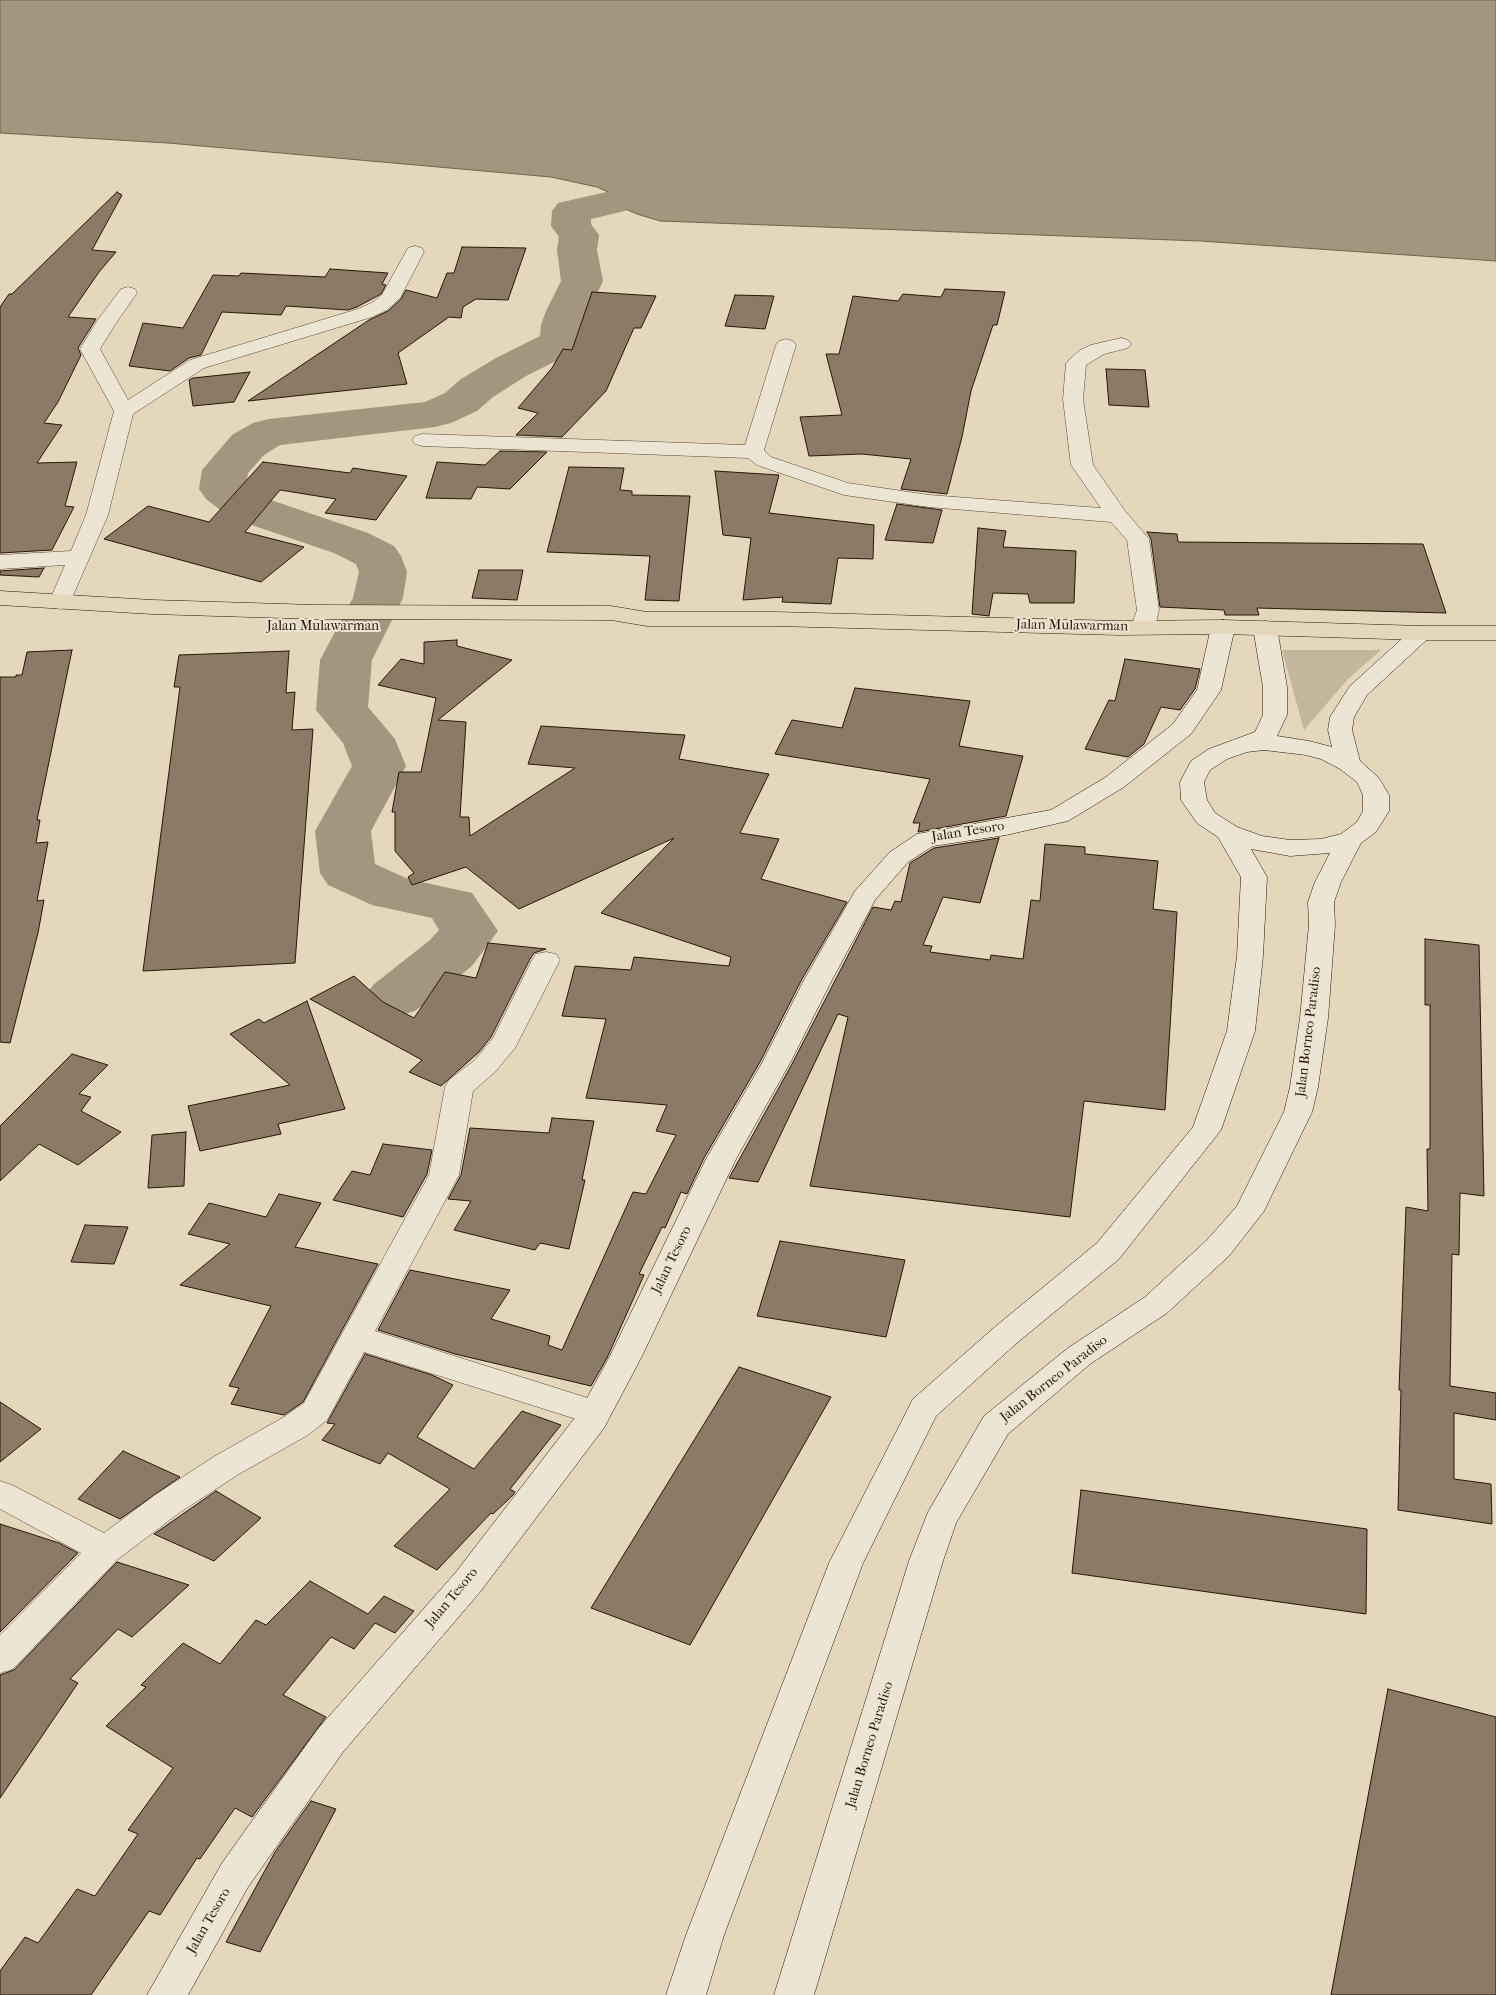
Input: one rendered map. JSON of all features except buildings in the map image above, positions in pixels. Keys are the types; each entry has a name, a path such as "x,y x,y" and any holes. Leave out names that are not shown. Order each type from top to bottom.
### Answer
{"highway":[{"name":"Jalan Mulawarman","path":"0,598 162,607 314,619"},
{"name":"Jalan Mulawarman","path":"0,611 155,626 314,619 413,620 545,627 605,625 647,619 775,619 1496,633"}],"street":[{"path":"60,602 97,515 124,412 196,364 365,313 380,306 390,298 415,252"},
{"path":"124,412 90,349 107,321 128,293"},
{"path":"1121,344 1098,349 1087,354 1076,363 1073,399 1082,465 1117,516 1138,538 1148,610 1143,627"},
{"path":"753,452 786,345"},
{"path":"422,440 753,452 770,463 844,489 929,501 1117,516"},
{"path":"0,562 80,557"},
{"name":"Jalan Tesoro","path":"167,1995 235,1876 330,1741 468,1582 595,1413 626,1356 721,1159 776,1063 818,980 864,896 899,857 926,839 1006,827 1059,816 1115,782 1182,729 1199,706 1210,690 1223,627"},
{"path":"1243,746 1264,743 1287,744 1330,754 1349,764 1366,778 1376,795 1376,812 1367,827 1350,839 1322,847 1290,848 1257,843 1228,832 1206,818 1194,800 1192,782 1200,766 1218,754 1265,737 1275,715 1275,687 1265,628"},
{"path":"1349,764 1340,730 1342,716 1358,692 1422,633"},
{"path":"686,1995 705,1935 846,1563 924,1408 1007,1334 1108,1251 1206,1130 1241,1031 1250,956 1254,877 1228,832"},
{"name":"Jalan Borneo Paradiso","path":"794,1995 926,1561 940,1521 996,1425 1079,1356 1156,1305 1218,1248 1249,1211 1298,1112 1304,1087 1314,1018 1322,925 1321,902 1328,882 1350,839"},
{"path":"0,1659 31,1624 106,1550 167,1504 227,1465 296,1426 316,1411 444,1175 459,1087 484,1066 505,1042 546,960"},
{"path":"355,1339 370,1341 595,1413"},
{"path":"0,1494 106,1550"}],"shaded area":[{"path":"0,0 1496,0 1496,261 1200,241 660,221 611,203 608,192 597,187 551,177 168,143 0,133"},
{"path":"1282,650 1381,650 1348,679 1304,730"}],"waterway":[{"path":"394,998 451,953 469,931 452,905 392,893 348,873 343,831 379,766 368,739 342,710 346,660 378,598 383,572 377,556 351,543 248,508 222,489 225,470 248,445 269,433 435,414 461,402 477,388 511,367 555,345 563,338 562,325 582,281 577,250 579,235 571,226 572,211 611,203"}]}
